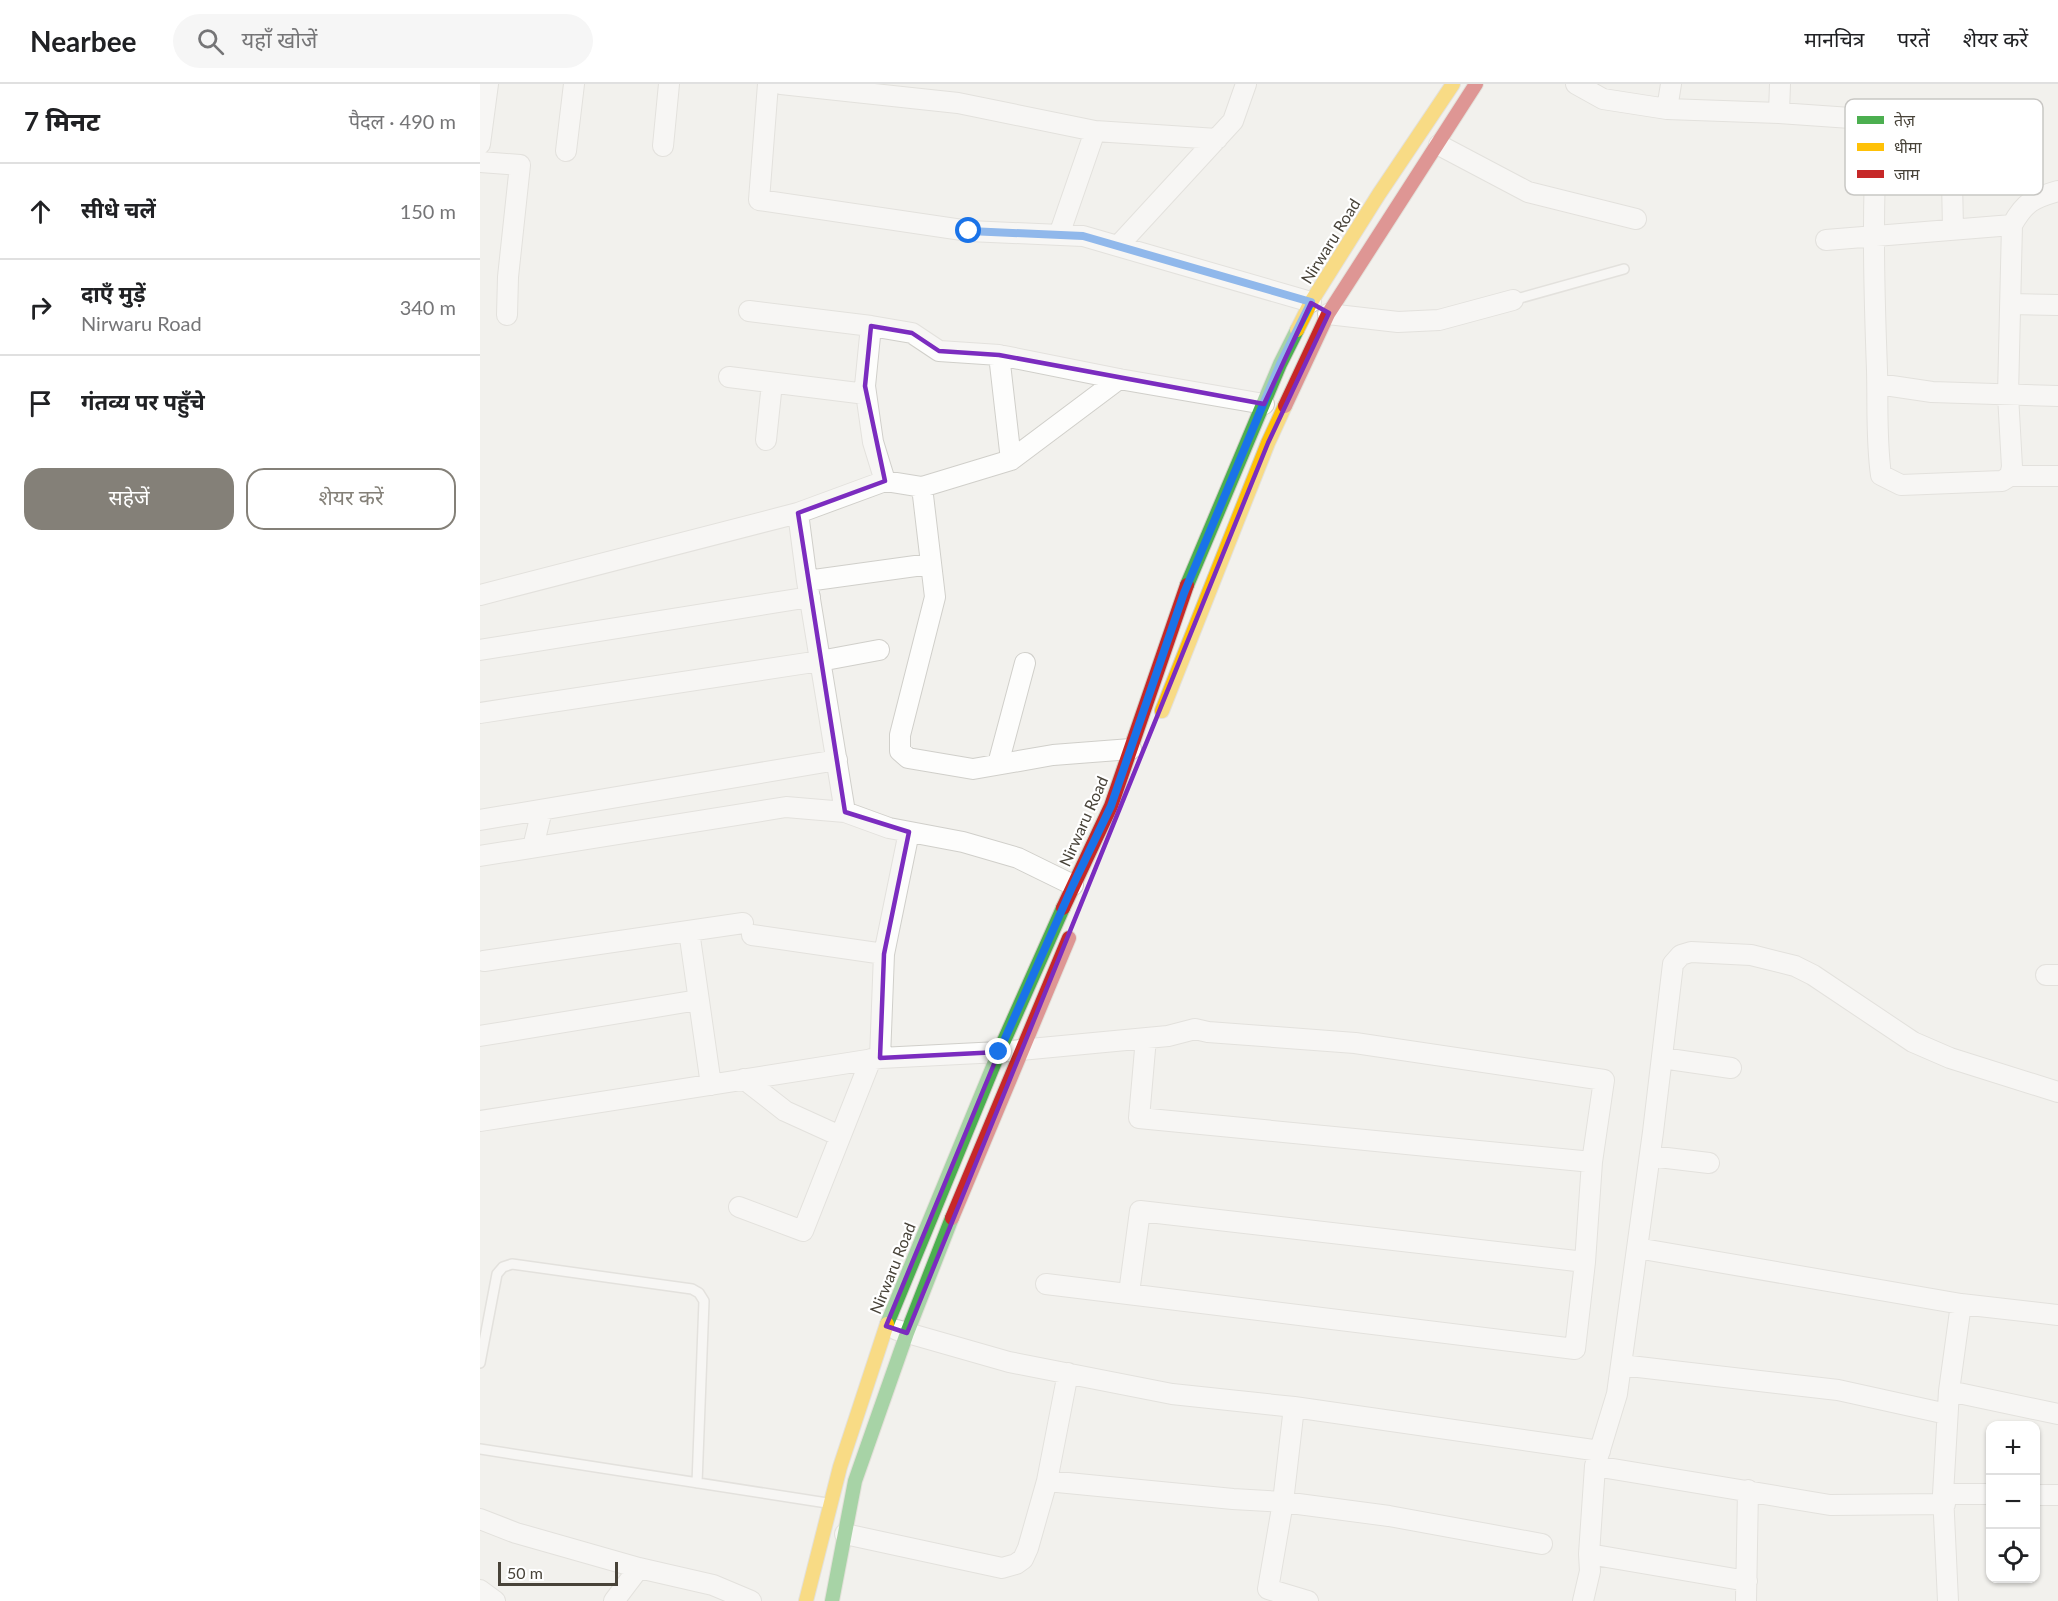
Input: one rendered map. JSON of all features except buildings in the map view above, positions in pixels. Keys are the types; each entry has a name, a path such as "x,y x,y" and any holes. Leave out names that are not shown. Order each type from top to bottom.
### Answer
{"street":[{"path":"480,144 488,84"},
{"path":"566,151 574,84"},
{"path":"663,146 669,84"},
{"path":"768,84 759,200 969,231 1083,236 1311,303 1328,314 1398,322 1439,320 1513,300"},
{"path":"781,84 958,103 1095,131 1217,139"},
{"path":"1118,246 1233,121 1246,84"},
{"name":"Nirwaru Road","path":"806,1601 840,1467 886,1326 999,1052 1073,885 1111,806 1184,593 1280,364 1311,303 1379,194 1453,84"},
{"path":"1155,729 1268,443 1328,314 1476,84"},
{"path":"1576,84 1603,99 1667,109 1845,118"},
{"path":"1667,109 1671,84"},
{"path":"1779,113 1780,84"},
{"path":"1059,235 1095,131"},
{"path":"1438,145 1528,192 1636,219"},
{"path":"480,162 520,165 508,277 507,315"},
{"path":"2043,195 2058,191"},
{"path":"1873,195 1878,384 1876,445 1881,475 1901,485 2002,481 2010,476 2058,476"},
{"path":"1952,195 1953,230"},
{"path":"2010,476 2012,467 2008,395 2012,304 2012,225 2020,210 2035,197 2043,195"},
{"path":"1826,240 2012,225"},
{"path":"2012,304 2058,305"},
{"path":"750,311 912,333 939,351 999,355 1264,404"},
{"path":"871,326 865,386 873,442 885,481"},
{"path":"999,355 1011,460"},
{"path":"729,377 866,394"},
{"path":"480,595 798,513 885,481 922,487 1011,460 1119,379"},
{"path":"766,440 772,383"},
{"path":"1878,384 1932,392 2058,396"},
{"path":"922,487 935,597 900,735 900,751 908,758 973,769 1053,754 1131,749"},
{"path":"798,513 808,589 845,812"},
{"path":"480,650 930,564"},
{"path":"480,713 820,662 879,650"},
{"path":"998,764 1026,663"},
{"path":"480,820 837,760"},
{"name":"Nirwaru Road","path":"1103,856 1138,771"},
{"path":"480,856 786,807 845,812 889,828 963,842 1018,858 1073,885"},
{"path":"533,847 542,810"},
{"path":"738,1207 803,1231 840,1136 875,1059 884,954 909,832"},
{"path":"484,961 689,931 748,929 884,954"},
{"path":"832,1601 855,1480 907,1333 958,1202 1072,930"},
{"path":"689,931 711,1085"},
{"path":"1582,1601 1590,1571 1589,1554 1598,1458 1617,1394 1650,1156 1673,964 1676,959 1691,952 1751,955 1795,966 1813,975 1913,1042 1950,1058 2058,1092"},
{"path":"480,1036 698,1000"},
{"path":"480,1120 875,1059 999,1052 1168,1036 1195,1029 1208,1032 1355,1043 1604,1080 1592,1162 1585,1262 1575,1349 1046,1284"},
{"path":"1146,1038 1139,1118 1592,1162"},
{"path":"1662,1058 1731,1068"},
{"path":"744,1080 785,1111 840,1136"},
{"path":"1650,1156 1709,1163"},
{"path":"1129,1293 1140,1211 1585,1262"},
{"path":"1637,1248 1961,1304 2058,1315"},
{"path":"1948,1601 1944,1499 1947,1414 1961,1304"},
{"path":"886,1326 1009,1362 1172,1394 1294,1407 1598,1458 1748,1491 1830,1505 1986,1494"},
{"path":"1621,1365 1838,1390 1947,1414"},
{"path":"844,1534 1002,1568 1016,1564 1023,1559 1047,1480 1068,1373"},
{"path":"1949,1391 2058,1414"},
{"path":"1294,1407 1283,1502 1268,1589 1308,1601"},
{"path":"1047,1480 1283,1502 1389,1516 1542,1544"},
{"path":"1589,1554 1746,1591 1748,1491"},
{"path":"2040,1495 2058,1495"},
{"path":"480,1519 516,1533 639,1568 713,1585 751,1601"},
{"path":"614,1601 639,1568"},
{"path":"480,1590 495,1601"}],"lane":[{"path":"1513,300 1624,269"},
{"path":"480,1363 497,1274 503,1267 512,1264 692,1289 699,1293 704,1301 697,1484"},
{"path":"480,1449 850,1508"}],"highlighted area":[{"path":"1311,303 1329,313 1268,443 907,1333 886,1326 999,1052 880,1058 884,954 909,832 845,812 798,513 885,481 865,386 871,326 912,333 939,351 999,355 1264,404"}],"traffic: fast":[{"path":"1187,585 1280,364 1297,330"},
{"path":"887,1324 999,1052 1063,908"},
{"path":"832,1601 855,1481 907,1333 952,1218"}],"traffic: slow":[{"path":"1297,330 1311,302 1379,194 1453,84"},
{"path":"1162,711 1268,443 1285,406"},
{"path":"806,1601 840,1467 887,1324"}],"traffic: jam":[{"path":"1285,406 1328,314 1476,84"},
{"path":"1063,908 1111,806 1187,585"},
{"path":"952,1218 1069,938"}],"route":[{"path":"969,231 1083,236 1311,302 1280,364 1184,593 1111,806 1073,885 999,1052"}]}
